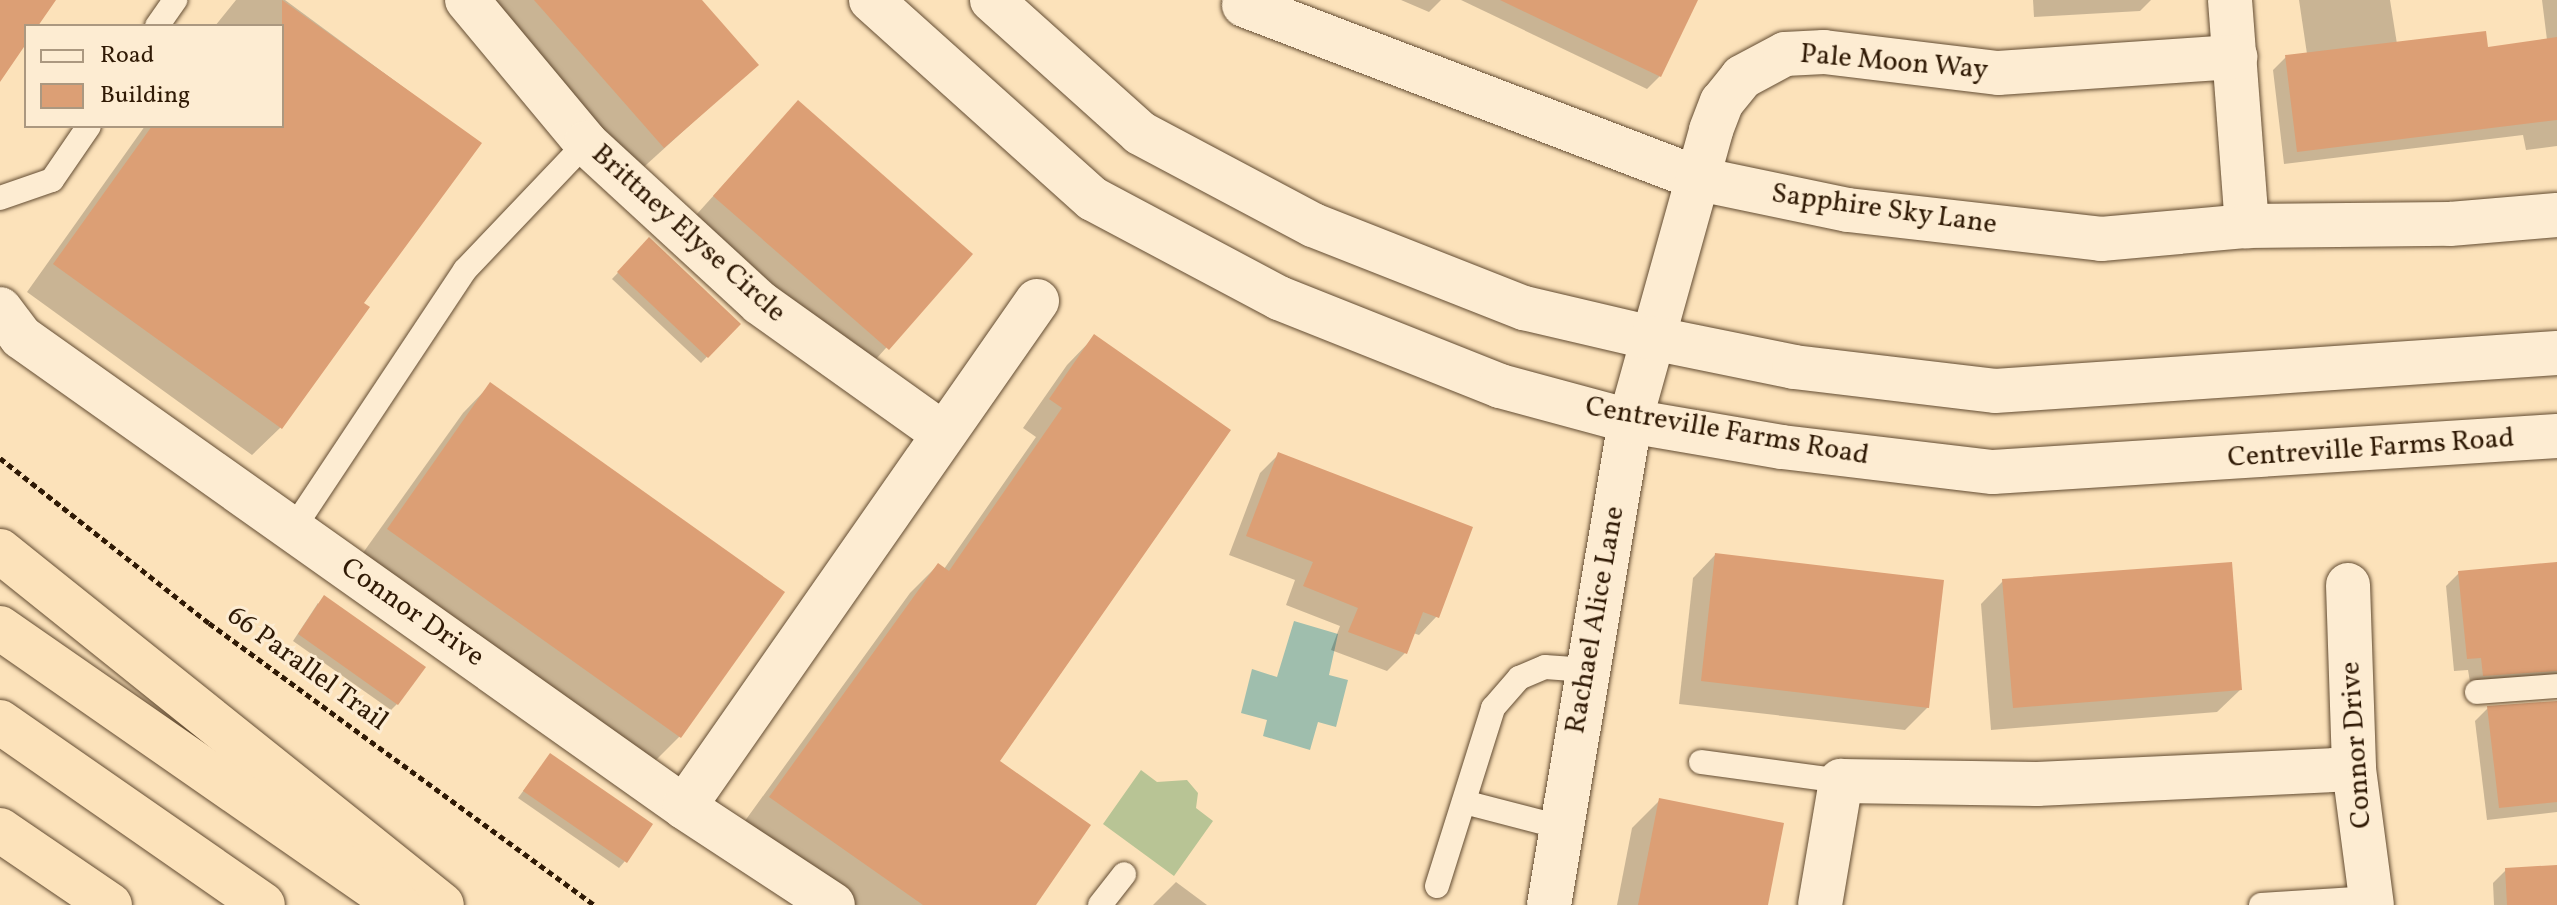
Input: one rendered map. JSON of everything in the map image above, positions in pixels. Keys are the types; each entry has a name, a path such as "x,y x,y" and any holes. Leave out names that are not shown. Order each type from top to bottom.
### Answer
{"highway":[{"path":"0,551 442,905"},
{"path":"0,628 398,905"},
{"path":"0,722 263,905"},
{"path":"0,830 110,905"}],"street":[{"name":"Brittney Elyse Circle","path":"467,0 586,143 760,303 942,433"},
{"name":"Centreville Farms Road","path":"871,0 1093,199 1279,298 1500,386 1630,421 1782,447 1993,472 2557,436"},
{"path":"992,0 1140,133 1313,225 1524,308 1652,338 1794,367 1995,391 2557,353"},
{"path":"2230,0 2247,226"},
{"name":"Sapphire Sky Lane","path":"1244,5 1699,179 1848,210 2101,239 2247,226 2450,224 2557,215"},
{"name":"Pale Moon Way","path":"1652,338 1722,102 1742,77 1785,54 1824,52 1998,73 2235,57"},
{"path":"684,807 865,553 942,433 1037,301"},
{"name":"Connor Drive","path":"0,309 21,337 684,807 833,905"},
{"name":"Rachael Alice Lane","path":"1549,905 1630,421 1652,338"},
{"name":"Connor Drive","path":"2348,585 2354,769 2372,901"},
{"path":"1820,905 1841,781 2037,784 2354,769"}],"lane":[{"path":"158,24 175,0"},
{"path":"0,198 52,180 88,128"},
{"path":"293,529 465,270 586,143"},
{"path":"1437,886 1493,708 1519,678 1545,667 1587,670"},
{"path":"2477,692 2557,686"},
{"path":"1701,762 1841,781"},
{"path":"1464,802 1561,827"},
{"path":"1100,905 1124,874"},
{"path":"2261,905 2372,901"}],"path":[{"name":"66 Parallel Trail","path":"0,458 209,623 595,905"}],"green space":[{"path":"1141,770 1157,782 1187,780 1198,793 1196,808 1213,821 1174,876 1103,824"}],"shaded area":[{"path":"1294,621 1338,634 1329,675 1348,680 1336,727 1318,722 1310,750 1263,736 1267,720 1241,713 1252,669 1277,677"}],"building":[{"path":"0,0 56,0 39,24 24,24 24,47 0,82"},
{"path":"282,0 482,143 364,303 370,307 282,429 53,264 151,128 284,128"},
{"path":"534,0 702,0 759,65 664,148"},
{"path":"1500,0 1698,0 1661,77"},
{"path":"2486,31 2488,47 2557,37 2557,120 2297,152 2285,55"},
{"path":"798,100 973,254 889,350 713,196"},
{"path":"649,237 741,324 708,358 617,272"},
{"path":"1094,334 1231,430 1000,761 1091,825 1036,905 923,905 769,797 938,563 949,571 1062,408 1049,399"},
{"path":"490,382 785,592 681,738 387,529"},
{"path":"1278,452 1473,527 1439,618 1423,612 1407,654 1348,632 1358,608 1303,586 1313,562 1246,536"},
{"path":"1715,553 1944,580 1929,708 1701,681"},
{"path":"2232,562 2242,690 2013,708 2002,579"},
{"path":"2557,562 2557,671 2483,676 2481,658 2467,659 2458,571"},
{"path":"324,595 426,667 398,705 298,634"},
{"path":"2557,701 2557,802 2499,808 2487,706"},
{"path":"550,753 653,824 627,863 523,791"},
{"path":"1659,798 1784,823 1768,905 1638,905"},
{"path":"2557,865 2557,905 2507,905 2505,868"}]}
